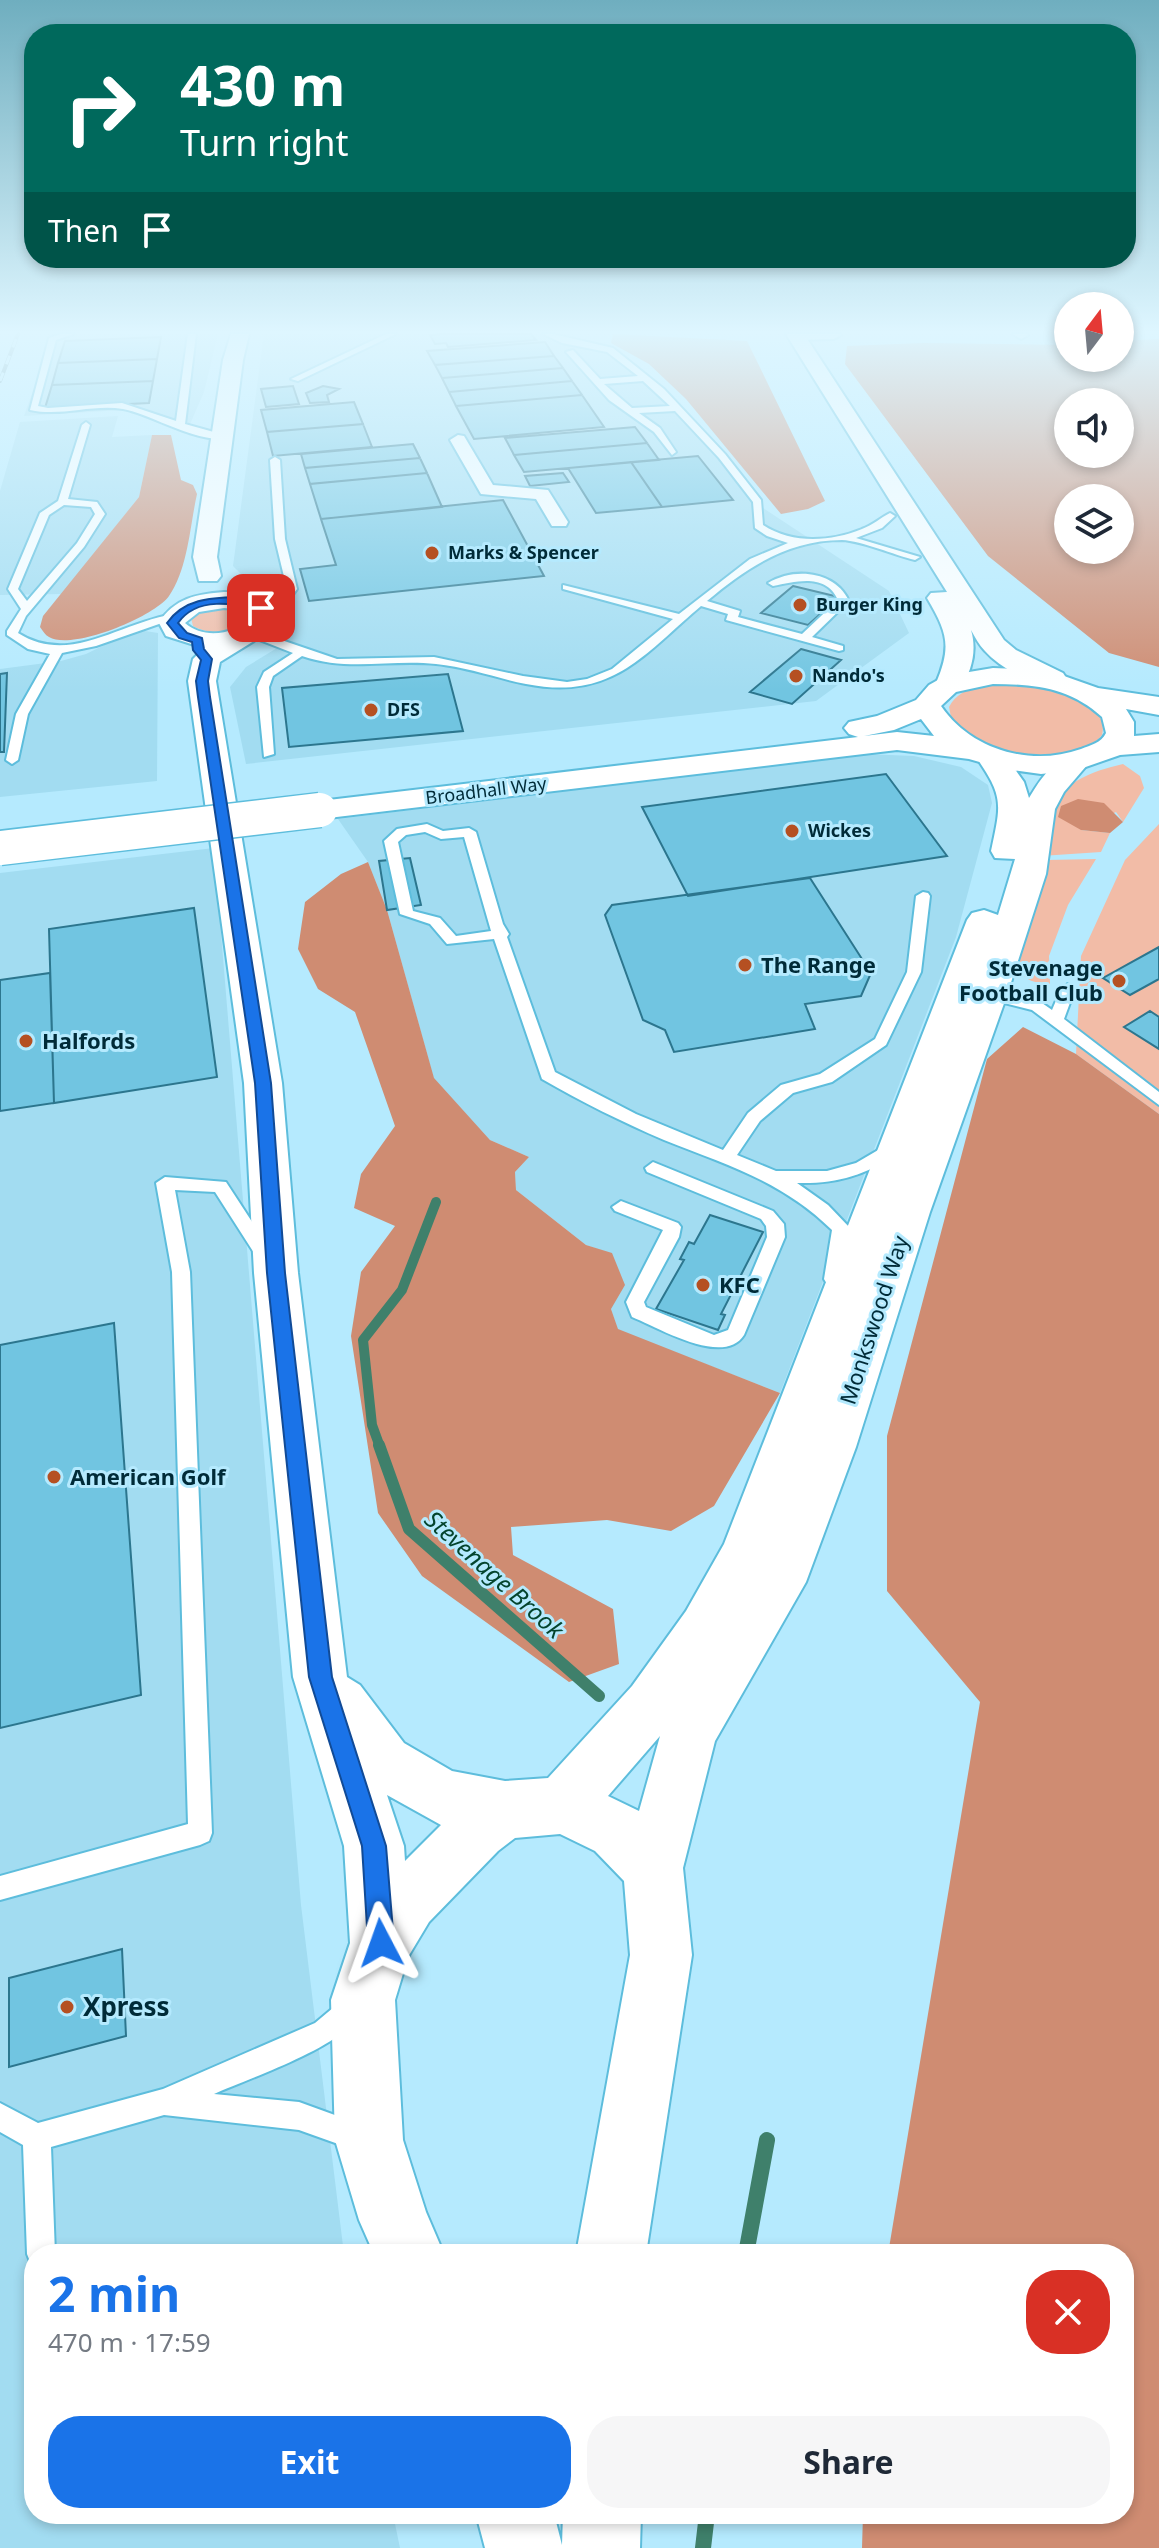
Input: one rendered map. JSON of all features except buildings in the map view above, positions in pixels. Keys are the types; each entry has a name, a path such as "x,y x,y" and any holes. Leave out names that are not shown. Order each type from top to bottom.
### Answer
{"main road":[{"path":"208,576 205,557 221,453"},
{"path":"855,453 961,632 962,649 950,683"},
{"path":"867,453 994,645 1006,656 1090,695 1112,710 1120,723 1121,734 1113,746"},
{"path":"208,576 218,580 232,600"},
{"path":"199,603 195,597 197,582 208,576"},
{"path":"223,642 175,630 174,617 199,603 232,600 261,608 266,619 223,642 202,681 263,1083 276,1273 320,1677 374,1846 369,2140 405,2244"},
{"path":"981,753 950,737 927,706 930,699 950,683 993,676 1053,679"},
{"path":"1090,695 1159,706"},
{"name":"Broadhall Way","path":"0,848 841,731 884,724 927,706"},
{"name":"Broadhall Way","path":"0,832 897,741 1032,764 1073,764"},
{"path":"1073,764 1113,746 1159,743"},
{"name":"Monkswood Way","path":"372,1971 408,1901 477,1830 534,1807 652,1704 705,1628 747,1551 822,1345 1004,869 1016,800 1009,779 981,753"},
{"name":"Monkswood Way","path":"653,1868 689,1733 780,1582 832,1447 909,1212 989,995 1029,874 1039,809 1073,764"},
{"path":"320,1677 384,1762 443,1797 534,1807 616,1830 653,1868 661,1955 613,2244"},
{"path":"518,2524 524,2548"},
{"path":"601,2548 602,2524"}],"street":[{"path":"465,453 487,490 542,494 559,522"}],"lane":[{"path":"62,502 77,453"},
{"path":"716,453 758,502 758,526 770,534 795,542"},
{"path":"261,608 285,598 292,589 280,539 275,460"},
{"path":"25,607 13,589 45,513 62,502 94,504 100,514 43,590 25,607 12,631 13,635 30,647 57,652 97,642 153,619 174,617"},
{"path":"223,642 300,653 336,662 417,660 458,663 523,681 561,685 603,678 770,553 795,542 870,530 890,516"},
{"path":"839,537 915,557"},
{"path":"773,583 812,577 826,579 841,590 844,601 803,639"},
{"path":"567,587 683,618"},
{"path":"701,603 736,613 730,618 839,648"},
{"path":"12,760 22,714 57,652"},
{"path":"268,754 263,687 268,674 300,653"},
{"path":"502,934 452,941 435,921 407,914 391,841 402,832 427,828 441,835 469,832 486,897 502,934 548,1075 677,1139 777,1176 820,1206 841,1228 822,1345"},
{"path":"727,1157 754,1117 787,1089 826,1078 881,1042 914,972 923,896"},
{"path":"1056,1020 1068,989"},
{"path":"989,995 1037,1006 1159,1100"},
{"path":"777,1176 833,1179 864,1169 898,1144"},
{"path":"621,1207 672,1227 670,1237 635,1302 639,1312 713,1342 730,1340 735,1335 776,1237 775,1224 767,1215 653,1168"},
{"path":"0,1888 200,1833 181,1272 165,1183 220,1186 276,1273"},
{"path":"0,2117 37,2137 164,2102 324,2032 372,1971"},
{"path":"164,2102 299,2116 369,2140"},
{"path":"37,2137 41,2244"}],"shaded area":[{"path":"11,453 148,453 139,497 62,594 0,595 0,491"},
{"path":"148,453 175,453 181,480 193,485 197,494 184,560 169,596 147,613 112,630 75,639 49,637 40,627 43,616 139,497"},
{"path":"248,453 715,453 763,508 889,591 909,633 816,701 246,764 230,687 246,667 287,642 289,609 270,590 246,579 233,566"},
{"path":"731,453 802,453 825,501 808,509 781,514"},
{"path":"911,453 1054,453 1054,468 1134,468 1134,453 1159,453 1159,667 1109,653 988,556"},
{"path":"210,607 246,609 252,617 240,627 225,632 193,626 191,618"},
{"path":"145,631 158,633 157,781 0,797 0,669 61,661 86,654 127,634"},
{"path":"1024,682 1062,692 1088,704 1097,712 1102,723 1102,735 1077,752 1062,756 1028,757 982,745 952,722 949,707 963,692 982,685"},
{"path":"864,754 914,756 961,767 988,785 992,803 956,937 780,1393 618,1330 611,1309 612,1254 586,1245 516,1190 515,1172 529,1157 490,1140 434,1079 387,910 368,862 338,819"},
{"path":"1123,764 1140,776 1144,788 1123,822 1116,812 1081,830 1110,833 1101,852 1041,856 1044,823 1057,796 1088,775"},
{"path":"1078,799 1104,803 1123,822 1110,833 1081,830 1058,817 1061,806"},
{"name":"Stevenage Football Club","path":"1159,824 1159,1114 1076,1054 1081,956 1125,860"},
{"path":"214,848 301,1905 343,2244 24,2244 24,2524 395,2524 400,2548 0,2548 0,873"},
{"path":"1096,859 1068,905 1049,956 1050,984 1027,979 1016,969 1046,860"},
{"path":"368,862 387,910 434,1078 490,1140 529,1157 515,1172 516,1190 586,1245 612,1253 625,1285 611,1309 618,1329 780,1393 714,1506 671,1531 607,1520 511,1527 513,1555 613,1609 619,1664 569,1682 422,1576 378,1513 351,1336 361,1272 395,1226 354,1208 361,1174 395,1126 355,1012 318,989 298,949 305,902 341,874"},
{"path":"1023,1027 1076,1054 1159,1114 1159,2548 862,2548 863,2524 1134,2524 1134,2244 890,2244 980,1702 887,1591 887,1436 987,1059"}],"waterway":[{"name":"Stevenage Brook","path":"380,1447 372,1425 363,1340 402,1290 436,1202"},
{"name":"Stevenage Brook","path":"379,1445 409,1529 599,1696"},
{"name":"Stevenage Brook","path":"748,2244 767,2140"},
{"name":"Stevenage Brook","path":"703,2548 706,2524"}],"place":[{"name":"Marks & Spencer","path":"432,553"},
{"name":"Burger King","path":"800,605"},
{"name":"Nando's","path":"796,676"},
{"name":"DFS","path":"371,710"},
{"name":"Wickes","path":"792,831"},
{"name":"The Range","path":"745,965"},
{"name":"Stevenage Football Club","path":"1119,981"},
{"name":"Halfords","path":"26,1041"},
{"name":"KFC","path":"703,1285"},
{"name":"American Golf","path":"54,1477"},
{"name":"Xpress","path":"67,2007"}],"route":[{"path":"261,608 241,600 207,601 181,611 172,623 183,636 198,640 198,650 207,659 202,681 204,697 263,1083 276,1273 320,1677 374,1846 381,1943"}]}
